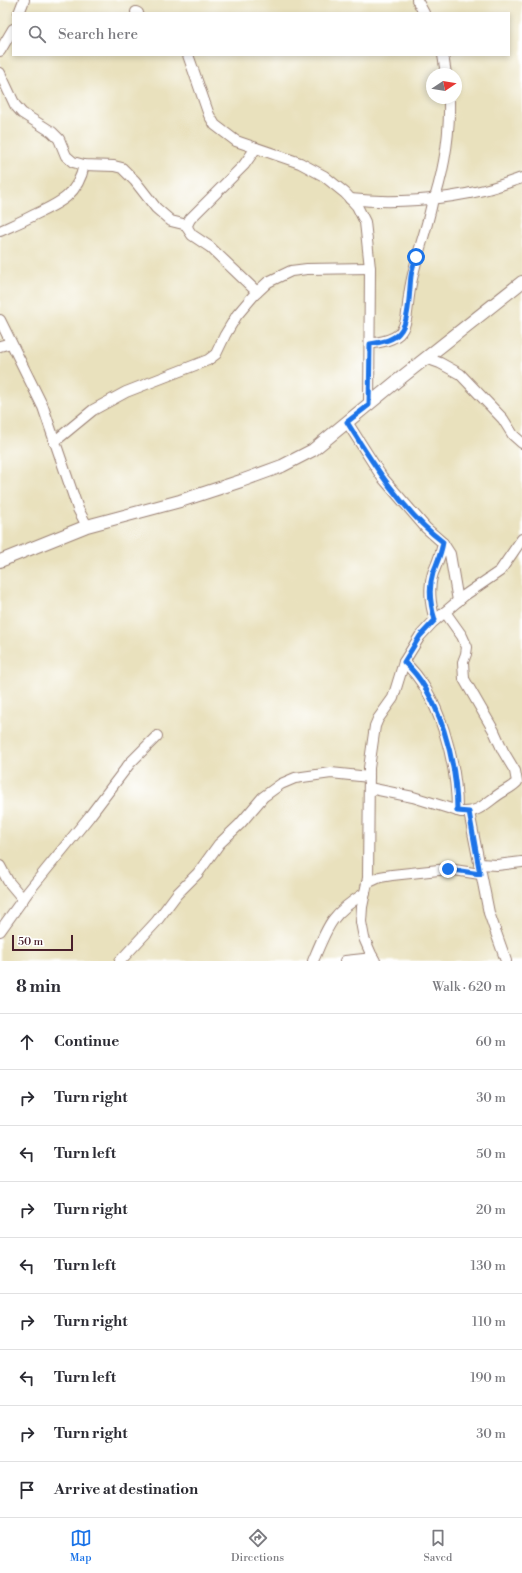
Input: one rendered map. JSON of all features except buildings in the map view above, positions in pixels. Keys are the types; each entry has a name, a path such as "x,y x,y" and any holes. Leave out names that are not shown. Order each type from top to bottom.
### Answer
{"street":[{"path":"19,12 24,0"},
{"path":"417,0 423,12"},
{"path":"0,51 12,31"},
{"path":"188,56 209,115 215,125 236,141 306,166 324,176 357,206 364,222 370,268 369,405"},
{"path":"443,56 445,68"},
{"path":"0,73 15,105 22,113 52,132 59,139 66,156 73,162 84,165 114,166 122,168 140,187 156,208 171,221 187,225"},
{"path":"370,344 388,340 399,334 404,327 416,257 429,220 446,151 448,104"},
{"path":"256,148 244,166 190,219 187,225 192,235 210,247 257,292"},
{"path":"0,231 59,204 72,192 78,183 84,165"},
{"path":"350,199 367,201 434,198 484,190 522,178"},
{"path":"54,442 93,410 126,392 208,360 216,354 237,315 268,282 291,271 325,268 370,268"},
{"path":"0,560 87,526 180,501 282,466 313,450 522,282"},
{"path":"0,320 43,407 78,509 87,526"},
{"path":"0,346 11,343"},
{"path":"426,358 440,363 460,374 503,419 513,435 522,443"},
{"path":"347,422 382,477 426,528 443,542 450,554 458,601"},
{"path":"345,961 374,959 364,938 361,922 366,888 369,783 375,726 396,694 398,679 404,662 420,636 435,620 458,601 500,571 522,539"},
{"path":"435,620 430,598 430,584 441,555 443,542"},
{"path":"120,961 156,922 177,894 198,873 219,844 240,824 263,797 281,784 295,778 331,773 369,783 457,811 469,812 485,806 518,782 516,772 464,679 463,662 467,647 445,612"},
{"path":"404,662 414,670 423,686 447,740 455,781 457,811"},
{"path":"0,931 23,899 130,763 157,736"},
{"path":"469,812 491,919 506,961"},
{"path":"313,961 327,927 335,916 380,877 448,869 480,869 522,862"},
{"path":"0,866 8,881 23,899"}],"route":[{"path":"416,257 404,327 399,334 388,340 370,344 369,405 347,422 382,477 426,528 443,542 441,555 430,584 430,598 435,620 420,636 404,662 414,670 420,679 438,716 447,740 452,760 457,794 457,811 469,812 480,874 465,870 448,869"}]}
